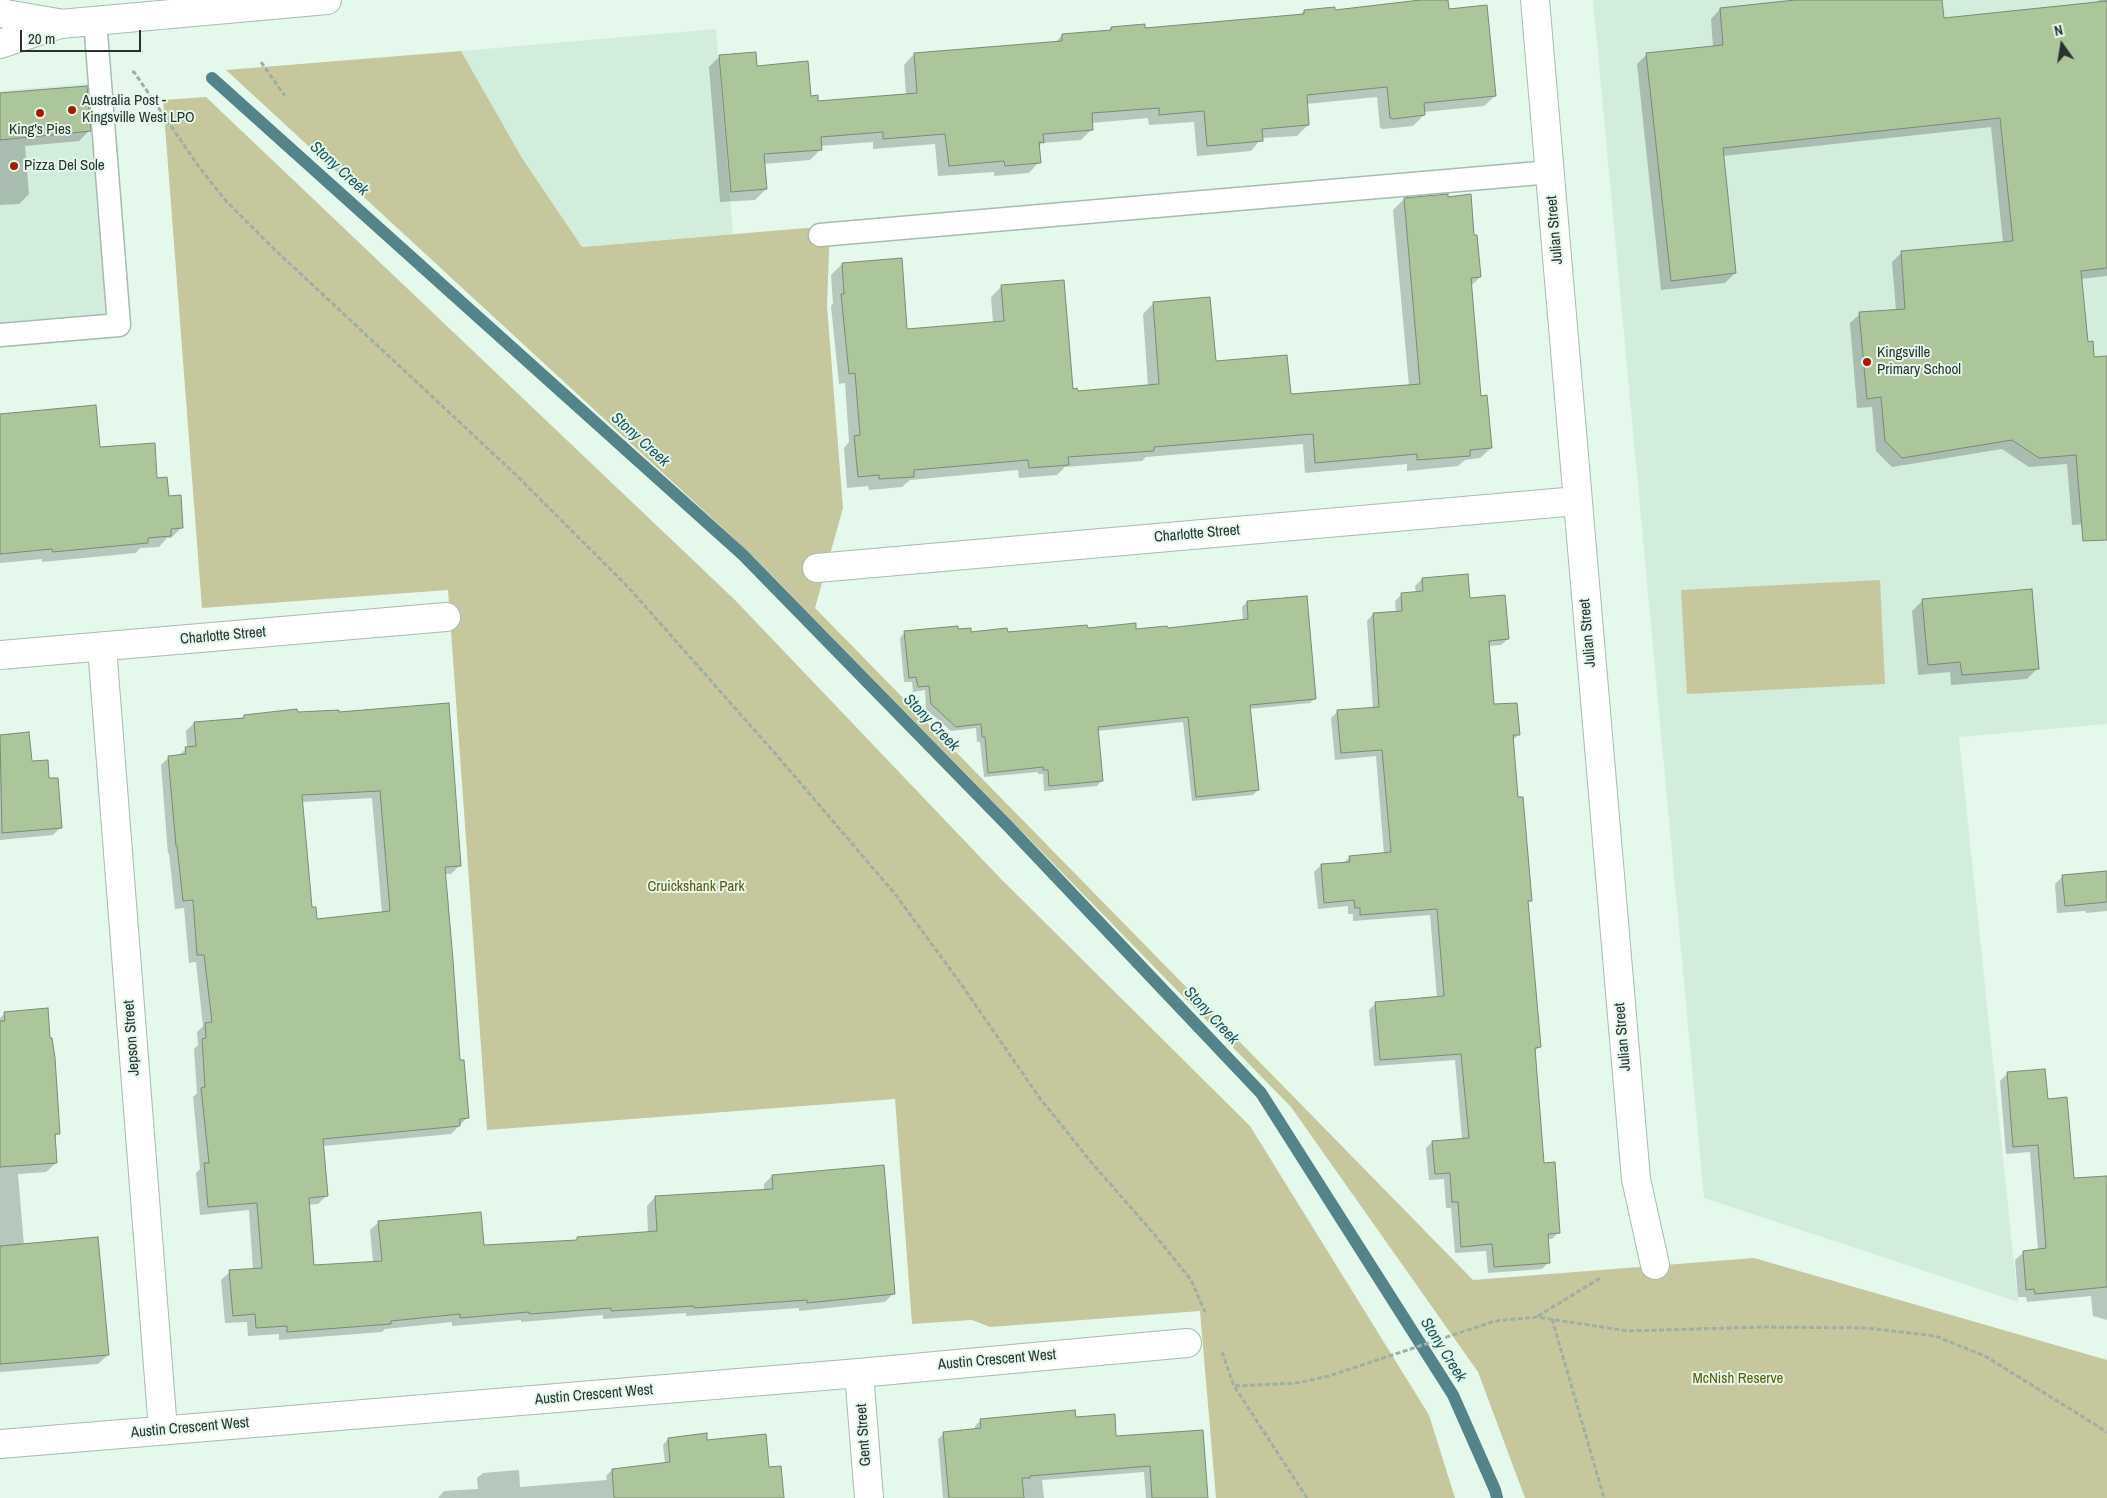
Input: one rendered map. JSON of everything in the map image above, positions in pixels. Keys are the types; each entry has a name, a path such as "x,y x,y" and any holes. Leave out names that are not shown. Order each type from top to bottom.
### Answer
{"street":[{"path":"0,44 60,24 95,20 167,7 327,0"},
{"name":"Julian Street","path":"1535,0 1636,1179 1656,1265"},
{"path":"0,13 60,24"},
{"name":"Charlotte Street","path":"818,568 1577,501"},
{"name":"Charlotte Street","path":"0,655 446,617"},
{"name":"Jepson Street","path":"102,646 163,1430"},
{"name":"Austin Crescent West","path":"0,1444 859,1373 1187,1343"},
{"name":"Gent Street","path":"859,1373 868,1498"}],"lane":[{"path":"0,335 118,325 95,20"},
{"path":"820,235 1551,172"}],"path":[{"path":"261,62 285,96"},
{"path":"99,74 134,72 198,167 226,201 273,248 514,473 629,588 700,667 895,894 961,984 1039,1097 1091,1162 1156,1235 1190,1280 1206,1313"},
{"path":"1537,1317 1602,1277"},
{"path":"1234,1386 1297,1382 1329,1376 1495,1321 1537,1317 1628,1331 1763,1326 1867,1328 1935,1336 1984,1356 2107,1432"},
{"path":"1552,1319 1604,1498"},
{"path":"1219,1346 1234,1386 1307,1498"}],"shaded area":[{"name":"Kingsville Primary School","path":"1593,0 2107,0 2107,724 1959,737 2018,1302 1704,1198"},
{"path":"716,29 733,234 582,247 522,158 461,51"},
{"path":"103,82 125,337 0,348 0,91"}],"green space":[{"name":"McNish Reserve","path":"461,51 522,158 582,247 830,226 827,306 843,508 815,608 1473,1280 1754,1258 2107,1360 2107,1498 1525,1498 1478,1372 1291,1107 754,557 226,70"},
{"name":"Cruickshank Park","path":"206,97 735,600 1001,879 1250,1126 1429,1415 1455,1498 1216,1498 1200,1311 990,1327 972,1320 912,1324 895,1099 487,1130 448,590 202,608 163,100"},
{"path":"1880,580 1885,684 1687,694 1681,590"}],"building":[{"path":"1420,0 1448,0 1449,9 1487,5 1496,96 1424,103 1425,115 1394,119 1390,118 1387,87 1307,95 1309,125 1262,129 1263,141 1207,146 1204,111 1159,115 1159,108 1092,113 1093,130 1043,134 1044,143 1039,142 1041,163 1005,166 1004,161 949,166 945,134 883,139 883,132 821,137 822,150 764,154 767,189 731,192 719,55 756,52 757,66 808,61 811,96 818,95 818,101 917,93 914,53 1062,41 1062,34 1111,30 1111,27 1145,24 1145,28 1304,14 1304,10 1335,7 1335,10"},
{"path":"1795,0 1942,0 1944,18 2107,1 2107,268 2081,271 2088,342 2093,341 2094,357 2107,356 2107,540 2083,541 2076,455 2039,458 2012,440 1902,458 1885,441 1881,397 1867,399 1859,312 1905,309 1901,251 2013,241 2000,118 1723,148 1736,273 1671,281 1646,53 1723,45 1720,8"},
{"path":"87,86 91,131 0,140 0,93"},
{"path":"1448,194 1448,197 1471,194 1474,235 1477,235 1481,277 1471,278 1481,396 1487,395 1492,448 1470,450 1470,456 1417,460 1417,454 1315,463 1313,434 1154,447 1154,451 1068,457 1069,465 1029,468 1028,460 914,470 914,477 879,479 879,475 858,477 854,436 860,435 855,373 849,374 841,294 844,294 842,263 902,258 907,329 1004,321 1001,285 1064,280 1073,389 1077,388 1078,391 1159,384 1153,302 1210,297 1216,361 1287,355 1291,394 1420,384 1404,198"},
{"path":"96,405 100,447 155,443 157,478 167,477 169,496 181,495 183,528 171,529 171,536 148,538 148,543 53,552 52,549 0,554 0,414"},
{"path":"1468,574 1470,598 1505,595 1509,639 1489,641 1494,704 1517,703 1520,735 1513,735 1518,797 1523,797 1532,901 1528,901 1541,1047 1535,1048 1544,1163 1555,1162 1560,1233 1548,1234 1550,1263 1494,1267 1492,1244 1461,1247 1458,1202 1452,1202 1450,1173 1435,1174 1432,1141 1469,1138 1461,1054 1380,1060 1375,1002 1444,996 1437,909 1360,915 1360,908 1355,908 1354,900 1324,903 1321,864 1350,862 1349,856 1391,852 1382,750 1341,753 1337,710 1379,707 1373,613 1402,611 1401,593 1423,591 1422,578"},
{"path":"2032,589 2039,669 1962,675 1960,662 1928,665 1922,599"},
{"path":"1307,596 1316,699 1250,705 1259,790 1196,797 1188,717 1098,727 1103,781 1049,786 1048,770 1043,770 1043,767 988,773 985,737 982,737 981,724 956,727 931,704 929,686 918,687 916,677 909,678 904,631 958,626 958,629 971,628 971,632 1007,628 1008,632 1087,625 1088,628 1136,623 1136,629 1167,626 1168,628 1248,619 1247,601"},
{"path":"449,703 461,866 445,867 460,1060 464,1060 469,1118 460,1119 460,1126 323,1139 328,1196 309,1198 314,1265 382,1261 378,1221 481,1212 484,1245 577,1240 577,1237 657,1231 655,1196 773,1189 772,1175 884,1165 895,1294 807,1303 807,1300 694,1308 694,1306 611,1311 611,1308 460,1318 460,1314 391,1321 391,1324 287,1332 287,1326 256,1328 255,1314 233,1316 229,1270 262,1268 257,1203 208,1207 204,1163 209,1163 201,1088 205,1087 202,1039 206,1038 205,1023 212,1022 204,955 197,955 193,900 183,901 168,756 186,754 185,747 196,746 194,722 244,718 244,715 297,709 298,712 339,710 339,712","holes":["380,791 390,911 317,919 316,907 312,907 302,795"]},
{"path":"29,732 32,761 48,760 49,778 58,778 62,828 2,833 0,735"},
{"path":"2107,871 2107,902 2065,906 2062,875"},
{"path":"48,1008 50,1038 52,1038 55,1058 60,1134 55,1134 57,1163 0,1167 0,1021 5,1021 4,1012"},
{"path":"2045,1069 2048,1099 2067,1097 2074,1178 2107,1176 2107,1287 2035,1294 2034,1289 2026,1290 2023,1251 2046,1248 2038,1145 2013,1147 2007,1072"},
{"path":"98,1237 109,1355 0,1364 0,1246"},
{"path":"1075,1410 1076,1417 1115,1414 1116,1436 1203,1430 1208,1498 1152,1498 1150,1466 1022,1478 1024,1498 949,1498 943,1432 981,1428 980,1419"},
{"path":"707,1433 707,1440 766,1434 769,1467 781,1466 784,1498 614,1498 612,1469 670,1462 668,1438"}],"waterway":[{"name":"Stony Creek","path":"212,78 743,555 1007,825 1261,1093 1453,1395 1497,1498"}],"place":[{"name":"Australia Post - Kingsville West LPO","path":"72,110"},
{"name":"King's Pies","path":"40,113"},
{"name":"Pizza Del Sole","path":"14,166"},
{"name":"Kingsville Primary School","path":"1867,362"}]}
